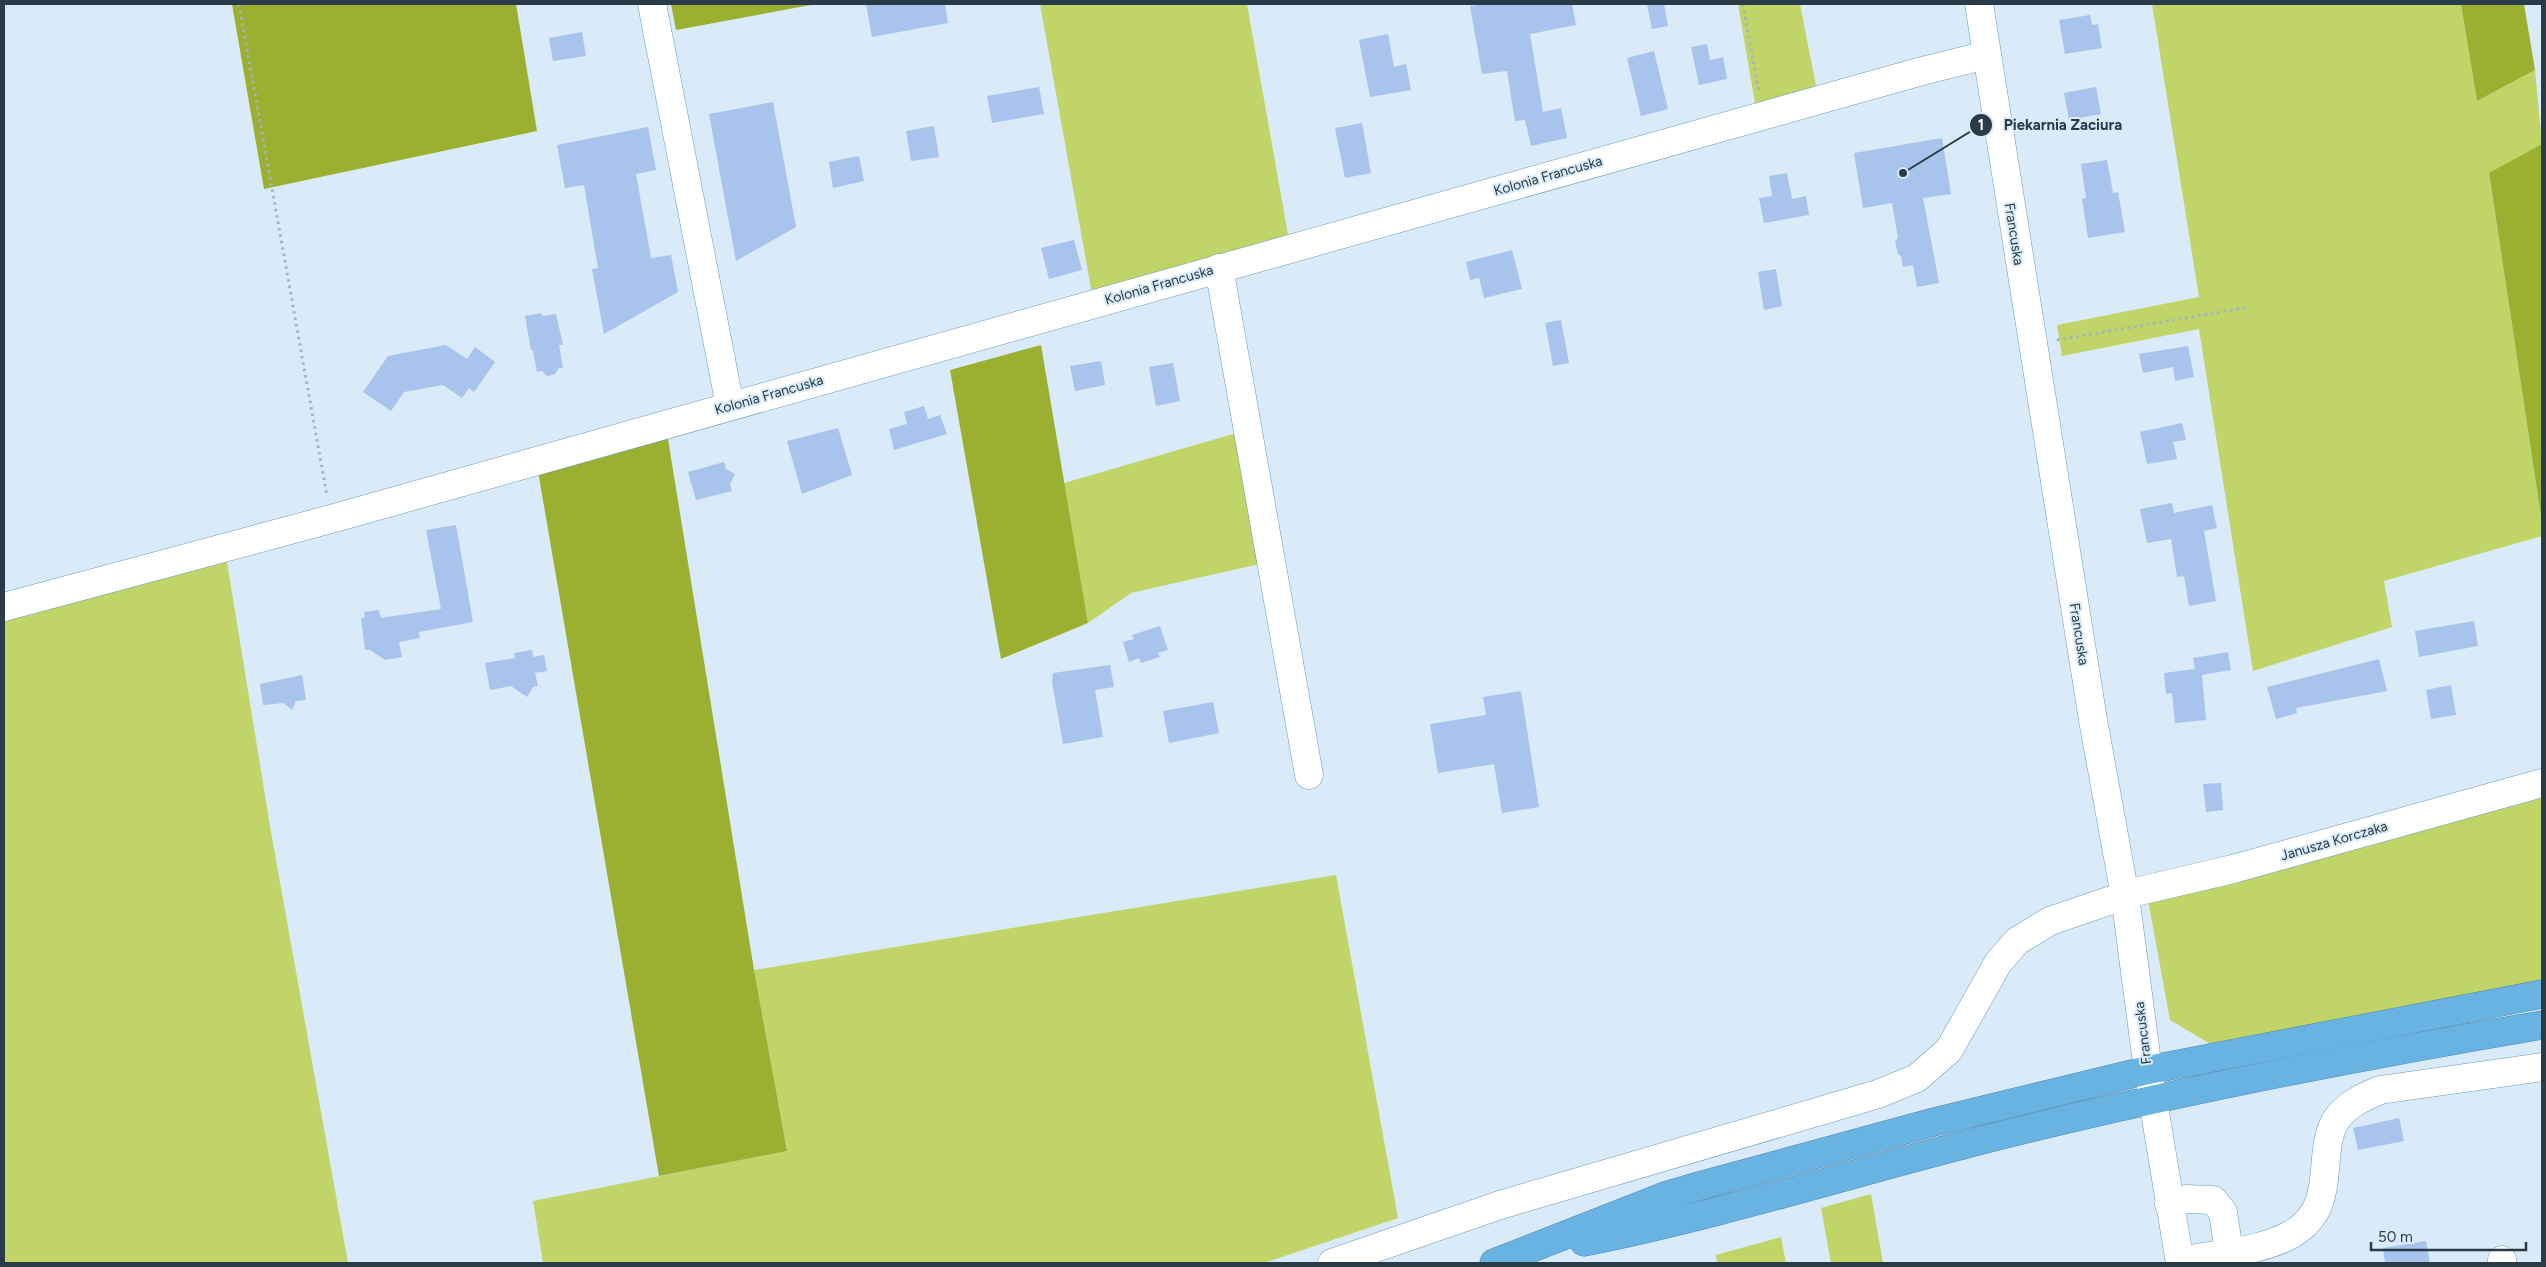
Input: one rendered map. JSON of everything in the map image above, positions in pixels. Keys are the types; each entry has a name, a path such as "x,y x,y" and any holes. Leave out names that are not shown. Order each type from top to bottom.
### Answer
{"highway":[{"path":"1494,1263 1520,1255 1665,1196 1735,1174 1934,1122 2148,1070 2542,994"},
{"path":"1520,1255 1642,1230 1936,1152 2153,1100 2356,1058 2542,1025"}],"street":[{"path":"652,4 730,406"},
{"name":"Francuska","path":"1979,4 2031,343 2093,720 2125,896 2148,1070 2180,1262"},
{"name":"Kolonia Francuska","path":"4,607 331,518 1219,268 1987,55"},
{"path":"1219,268 1309,775"},
{"name":"Janusza Korczaka","path":"1332,1263 1500,1205 1878,1094 1917,1078 1949,1050 1998,963 2017,941 2050,920 2125,896 2233,869 2542,783"},
{"path":"2180,1262 2261,1246 2291,1234 2313,1214 2323,1189 2330,1139 2336,1121 2347,1108 2362,1097 2380,1090 2542,1066"},
{"path":"2169,1204 2186,1199 2213,1200 2223,1212 2229,1252"}],"path":[{"path":"238,4 331,518"},
{"path":"1744,4 1763,116"},
{"path":"2031,343 2250,307"}],"green space":[{"path":"232,4 516,4 537,131 264,189"},
{"path":"671,4 816,4 676,30"},
{"path":"1040,4 1247,4 1289,240 1092,294"},
{"path":"1738,4 1800,4 1817,91 1756,109"},
{"path":"2152,4 2461,4 2477,101 2535,70 2542,144 2489,174 2542,523 2542,536 2384,581 2392,627 2253,671 2199,329 2062,356 2057,325 2199,297"},
{"path":"2461,4 2524,4 2535,70 2477,101"},
{"path":"2542,144 2542,523 2489,173"},
{"path":"1041,345 1088,623 1001,659 950,370"},
{"path":"1240,432 1264,563 1131,593 1088,623 1064,483"},
{"path":"667,433 754,970 787,1151 659,1176 538,471"},
{"path":"226,556 270,826 348,1263 4,1263 4,617"},
{"path":"2542,795 2542,981 2212,1045 2170,1020 2148,900"},
{"path":"1336,875 1398,1218 1264,1263 543,1263 533,1201 787,1151 754,970"},
{"path":"1871,1194 1883,1263 1831,1263 1821,1208"},
{"path":"1781,1237 1786,1263 1717,1263 1716,1255"}],"building":[{"path":"866,4 945,4 948,23 872,37"},
{"path":"1486,4 1572,4 1576,25 1530,34 1543,112 1561,108 1567,138 1531,146 1525,120 1515,121 1507,71 1482,74 1470,6"},
{"path":"1647,4 1664,4 1668,26 1652,29"},
{"path":"2090,15 2092,25 2098,24 2102,48 2065,54 2059,20"},
{"path":"582,32 586,56 553,61 549,38"},
{"path":"1388,34 1394,67 1406,64 1411,90 1370,97 1359,40"},
{"path":"1707,44 1710,60 1723,57 1727,79 1699,85 1691,47"},
{"path":"1654,51 1668,109 1641,116 1627,58"},
{"path":"1039,87 1044,114 992,123 987,96"},
{"path":"2096,87 2101,114 2069,120 2064,93"},
{"path":"773,102 796,227 736,261 709,114"},
{"path":"1362,123 1371,173 1345,178 1335,128"},
{"path":"934,126 939,157 911,161 906,131"},
{"path":"648,127 656,170 636,174 651,258 671,255 678,292 604,334 592,269 598,268 584,185 565,188 557,145"},
{"path":"1942,138 1951,194 1923,198 1939,283 1917,287 1913,265 1903,267 1901,256 1898,254 1895,241 1898,238 1892,203 1863,208 1854,153"},
{"path":"859,156 864,181 833,188 829,162"},
{"path":"2107,160 2113,193 2118,192 2125,232 2088,238 2082,199 2086,198 2081,164"},
{"path":"1787,173 1792,199 1806,196 1809,215 1764,223 1759,198 1772,196 1769,176"},
{"path":"1074,240 1082,270 1049,279 1041,248"},
{"path":"1512,250 1522,289 1484,298 1479,278 1470,280 1466,262"},
{"path":"1776,269 1782,306 1764,310 1758,272"},
{"path":"541,313 542,316 556,314 563,345 559,345 563,368 559,368 555,374 547,376 542,371 537,372 525,316"},
{"path":"1561,320 1569,363 1553,366 1545,323"},
{"path":"446,345 467,359 475,347 495,362 474,392 469,388 462,398 443,385 404,392 391,411 363,392 388,356"},
{"path":"2188,346 2194,377 2175,381 2173,367 2143,373 2139,354"},
{"path":"1101,361 1105,385 1075,391 1070,366"},
{"path":"1173,363 1180,401 1156,406 1149,367"},
{"path":"924,406 928,419 940,415 947,434 894,450 889,429 907,424 904,412"},
{"path":"2182,423 2186,440 2173,442 2177,459 2147,464 2140,432"},
{"path":"838,428 852,475 802,494 787,441"},
{"path":"724,462 726,469 735,474 730,484 732,491 696,500 688,472"},
{"path":"2172,503 2174,513 2212,505 2217,528 2204,531 2216,601 2189,606 2184,576 2177,577 2171,539 2147,543 2140,509"},
{"path":"456,525 473,622 419,632 420,638 399,642 402,657 385,660 370,650 365,650 361,618 365,617 364,612 379,610 381,618 441,609 426,530"},
{"path":"2474,621 2478,646 2419,657 2415,631"},
{"path":"1160,626 1168,650 1158,653 1160,657 1141,663 1139,658 1129,662 1123,642 1134,639 1132,635"},
{"path":"532,650 533,657 544,655 547,671 535,673 538,686 533,687 527,697 511,686 490,690 485,663 515,658 514,653"},
{"path":"2228,652 2231,670 2202,675 2206,720 2175,723 2172,693 2166,694 2164,673 2195,669 2193,658"},
{"path":"2379,659 2387,691 2296,708 2297,713 2276,719 2267,687"},
{"path":"1110,665 1114,687 1095,690 1103,737 1063,744 1052,682 1053,673"},
{"path":"302,675 306,700 296,701 292,710 284,703 263,705 260,684"},
{"path":"2451,685 2456,715 2431,719 2426,690"},
{"path":"1521,691 1539,807 1502,813 1494,764 1438,773 1430,724 1486,715 1483,697"},
{"path":"1213,702 1219,733 1169,743 1163,711"},
{"path":"2221,783 2223,810 2206,812 2203,784"},
{"path":"2399,1118 2404,1141 2358,1150 2353,1128"},
{"path":"2426,1241 2430,1263 2385,1263 2383,1248"}],"place":[{"name":"Piekarnia Zaciura","path":"1903,173"}]}
